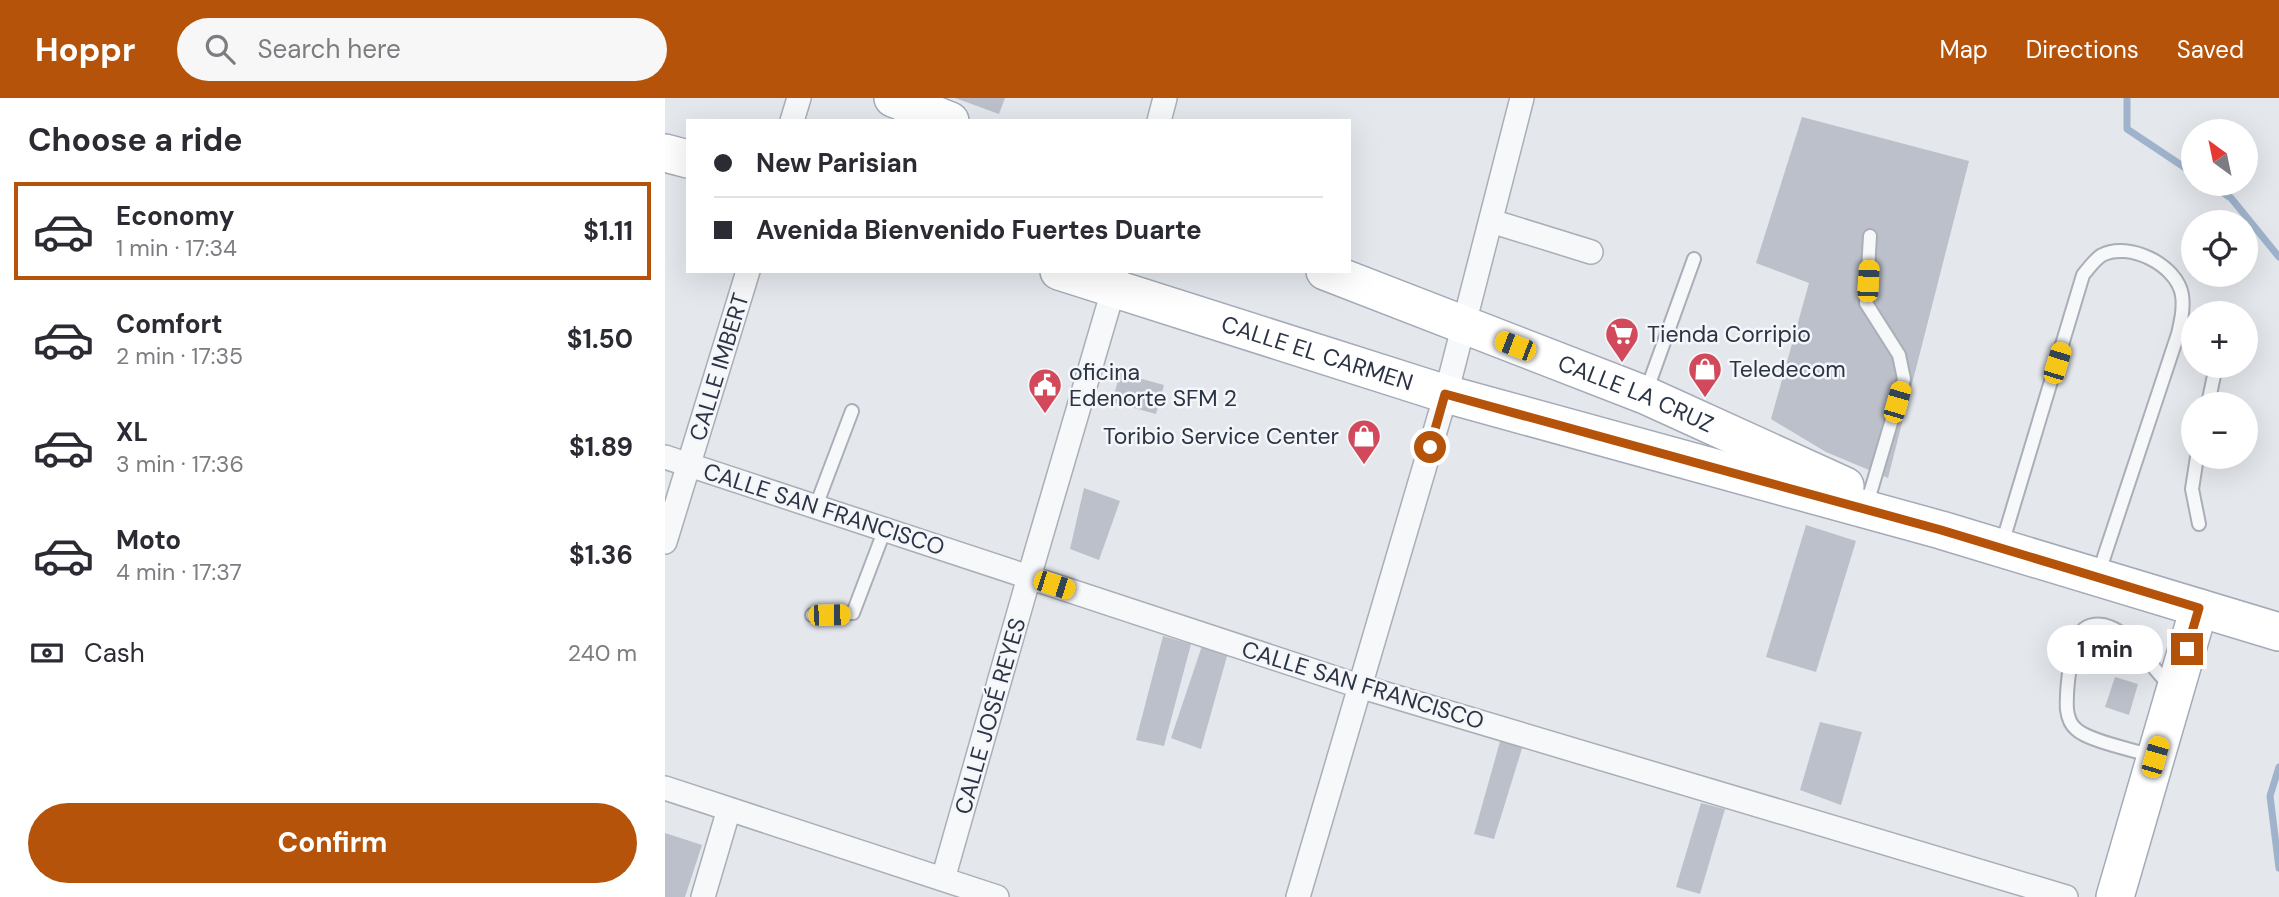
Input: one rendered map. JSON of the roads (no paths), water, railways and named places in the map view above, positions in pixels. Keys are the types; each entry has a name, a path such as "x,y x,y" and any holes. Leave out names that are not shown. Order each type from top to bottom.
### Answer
{"main road":[{"path":"893,98 945,119"},
{"path":"665,153 686,158"},
{"name":"CALLE EL CARMEN","path":"1072,273 1117,280 1445,394 1941,530"},
{"name":"CALLE LA CRUZ","path":"1330,273 1645,395 1941,530"},
{"path":"1941,530 2279,632"},
{"path":"2115,897 2199,608"}],"street":[{"path":"793,119 799,98"},
{"path":"1160,119 1165,98"},
{"path":"1298,897 1445,394 1522,98"},
{"path":"1491,220 1591,252"},
{"name":"CALLE IMBERT","path":"665,542 747,273"},
{"name":"CALLE JOSÉ REYES","path":"943,879 1117,280"},
{"name":"CALLE SAN FRANCISCO","path":"665,457 1359,686 2066,897"},
{"path":"665,788 997,897"},
{"path":"703,897 729,809"}],"lane":[{"path":"1870,236 1866,303 1899,355 1904,379 1870,497"},
{"path":"2001,548 2083,275 2101,255 2120,250 2144,255 2164,267 2182,293 2184,301"},
{"path":"1645,395 1694,258"},
{"path":"2098,577 2181,328"},
{"path":"816,506 852,411"},
{"path":"2195,469 2192,489 2199,524"},
{"path":"811,615 853,613 885,529"},
{"path":"2155,757 2089,737 2077,730 2071,722 2067,711 2070,674 2075,643 2081,631 2089,626 2102,624 2127,635 2163,679 2175,689"}],"waterway":[{"path":"2127,98 2127,129 2181,165"},
{"path":"2228,196 2279,257"},
{"path":"2279,767 2270,796 2279,868"}],"place":[{"name":"Tienda Corripio","path":"1622,364"},
{"name":"Teledecom","path":"1705,399"},
{"name":"oficina Edenorte SFM 2","path":"1045,415"},
{"name":"Toribio Service Center","path":"1364,466"}]}
